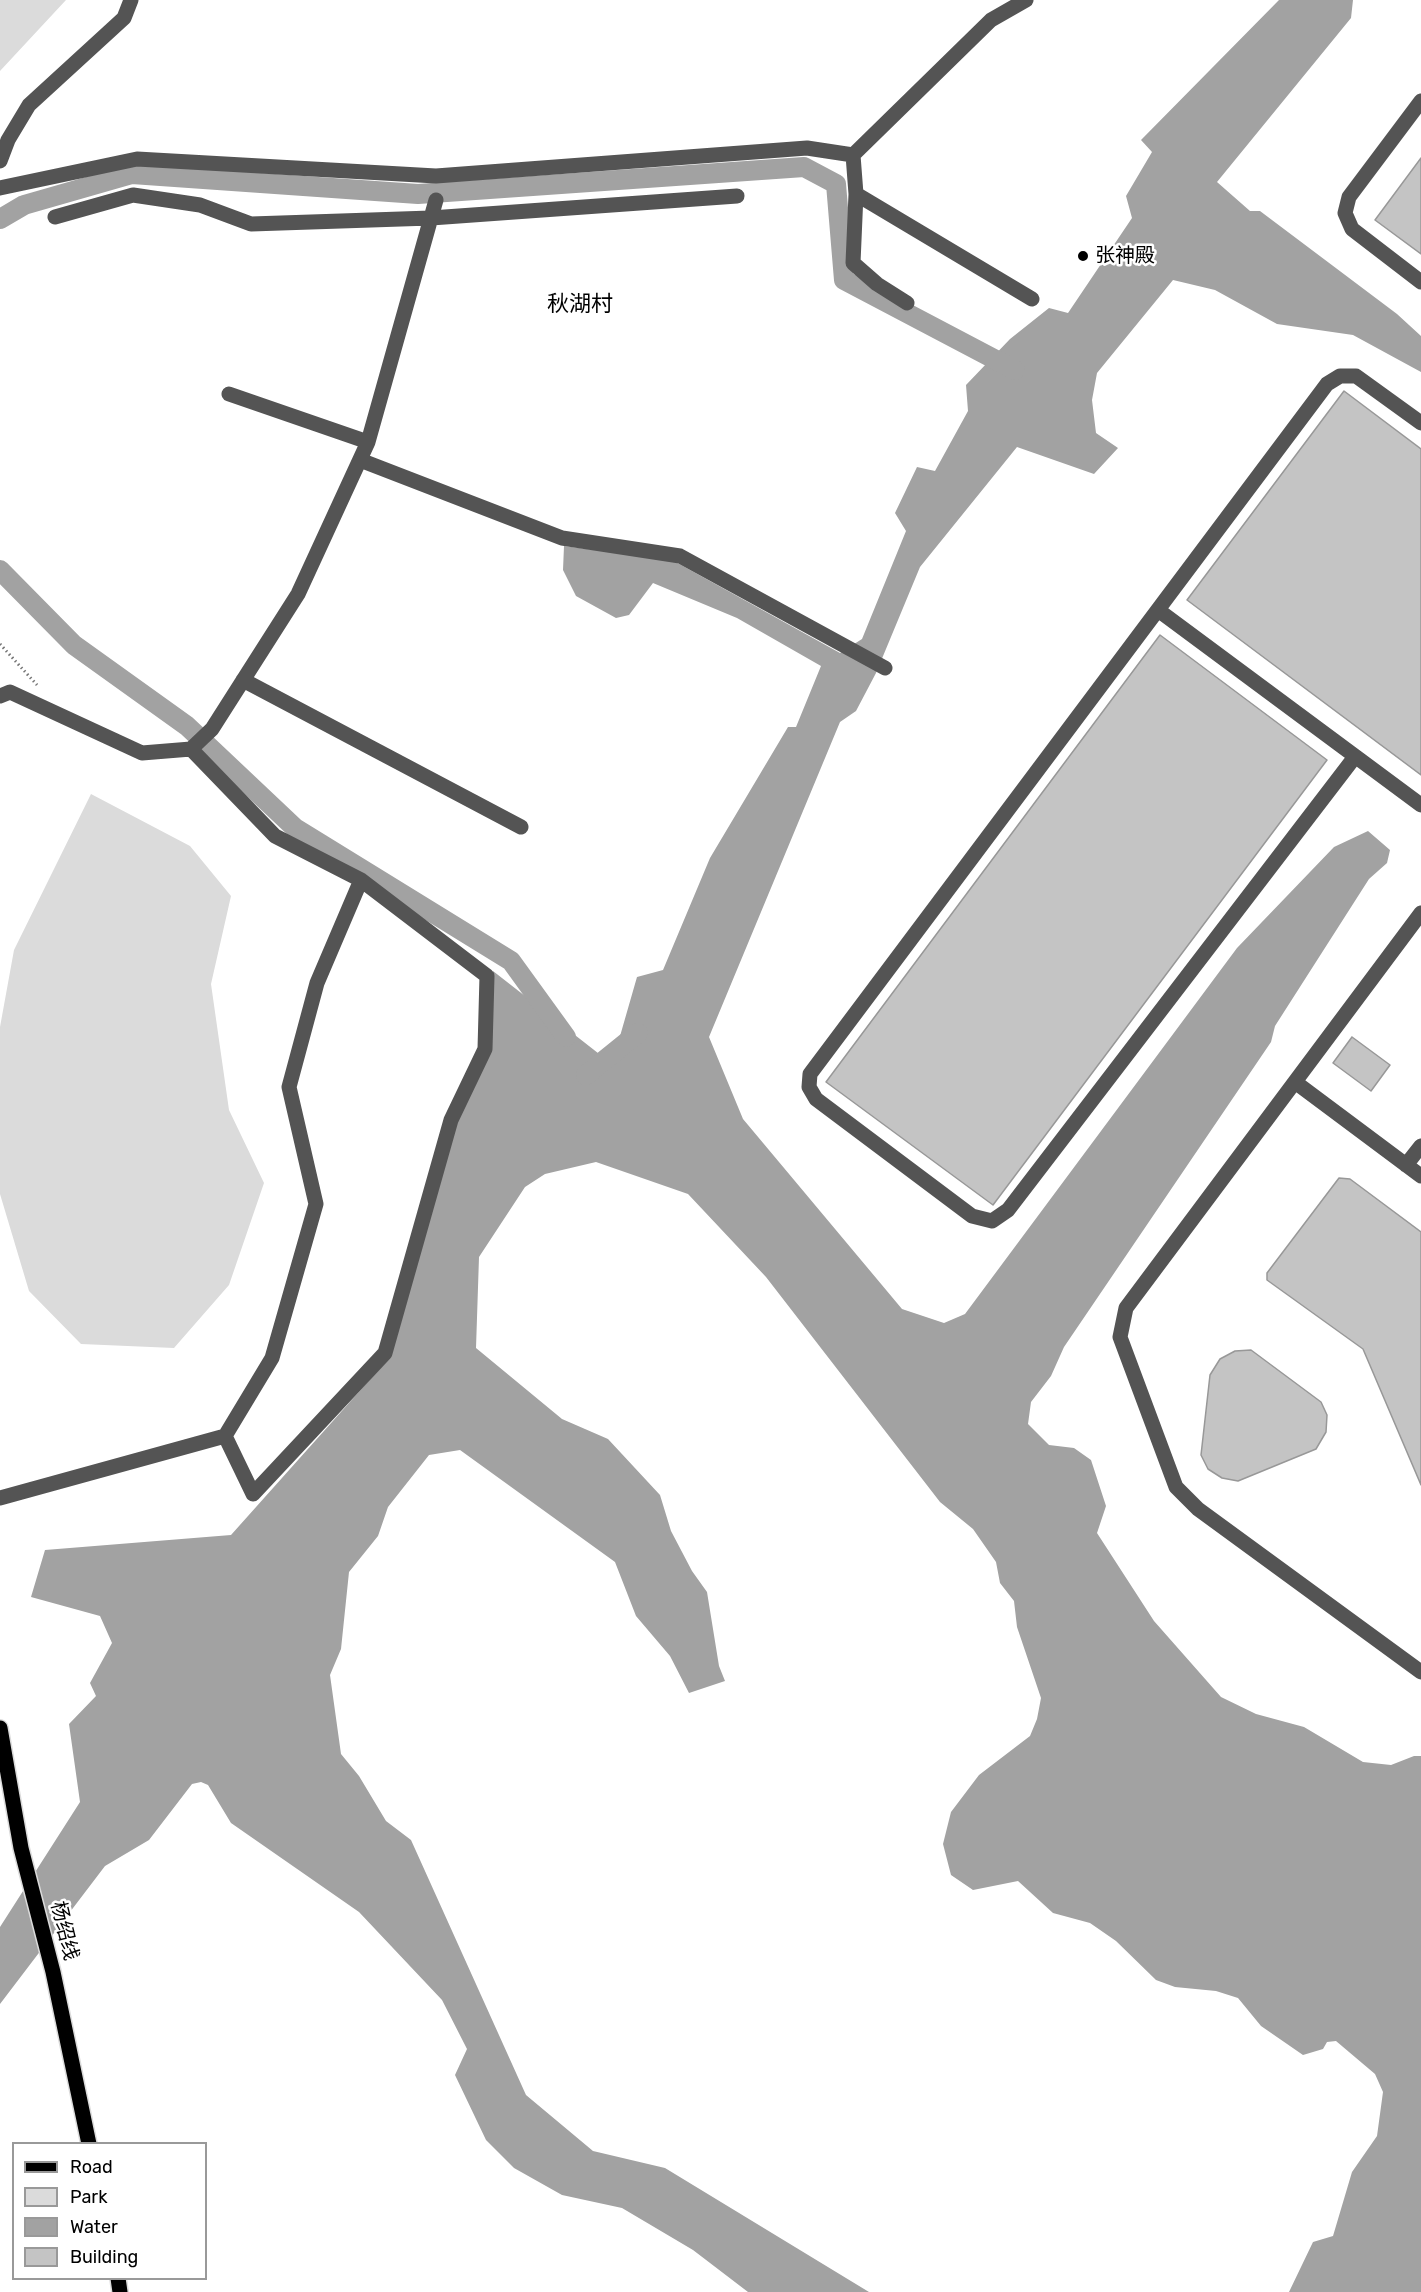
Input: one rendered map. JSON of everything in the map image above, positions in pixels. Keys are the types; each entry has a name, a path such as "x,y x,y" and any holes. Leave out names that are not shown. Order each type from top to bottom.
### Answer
{"main road":[{"name":"杨绍线","path":"0,1728 21,1848 53,1972 89,2142"}],"street":[{"path":"0,161 8,140 29,105 124,18 131,0"},
{"path":"853,155 992,20 1026,0"},
{"path":"1421,101 1348,197 1345,213 1352,229 1421,282"},
{"path":"0,188 137,159 436,176 807,148 853,155"},
{"path":"853,155 856,194 854,263 877,284 907,303"},
{"path":"856,194 1032,299"},
{"path":"55,217 133,195 200,205 251,224 431,218 737,196"},
{"path":"0,696 10,692 142,753 191,749 212,729 298,594 368,442 436,200"},
{"path":"1354,758 1008,1210 992,1221 972,1216 816,1099 809,1087 810,1074 1327,384 1340,376 1356,376 1421,423"},
{"path":"229,394 368,442"},
{"path":"360,460 562,538 681,556 885,668"},
{"path":"1158,610 1354,758 1421,805"},
{"path":"243,680 522,827"},
{"path":"191,749 275,836 361,880 487,976 485,1049 451,1120 385,1353 253,1494 225,1436"},
{"path":"0,1498 225,1436 272,1358 316,1204 289,1087 317,983 361,880"},
{"path":"1421,913 1126,1308 1120,1337 1176,1487 1198,1509 1421,1672"},
{"path":"1295,1082 1421,1176"},
{"path":"1406,1165 1421,1146"}],"path":[{"path":"0,644 43,693"}],"green space":[{"path":"0,0 66,0 0,71"},
{"path":"91,794 190,846 231,896 211,984 229,1110 264,1183 229,1285 174,1348 81,1344 29,1291 0,1194 0,1027 14,950"}],"water":[{"path":"1279,0 1353,0 1351,18 1217,182 1250,211 1260,211 1397,314 1421,336 1421,372 1353,335 1277,324 1215,290 1173,280 1097,373 1092,400 1096,433 1118,448 1094,474 1017,447 920,567 876,673 856,711 840,722 709,1037 743,1119 902,1309 944,1323 965,1314 1237,948 1334,847 1368,831 1390,850 1387,863 1369,879 1275,1026 1271,1042 1064,1347 1051,1376 1031,1402 1028,1424 1049,1445 1074,1448 1091,1460 1106,1506 1097,1533 1154,1621 1221,1697 1256,1714 1304,1727 1363,1762 1391,1765 1414,1756 1421,1756 1421,2292 1289,2292 1313,2242 1333,2236 1352,2172 1377,2136 1383,2092 1375,2074 1336,2041 1327,2042 1323,2049 1303,2055 1261,2026 1238,1998 1216,1991 1175,1987 1156,1980 1116,1941 1090,1923 1053,1913 1018,1881 973,1890 951,1875 943,1844 951,1812 979,1775 1030,1736 1037,1719 1041,1698 1017,1627 1014,1601 1000,1583 996,1562 973,1529 940,1502 766,1277 688,1194 596,1162 545,1174 525,1187 479,1257 476,1348 562,1419 608,1439 660,1495 671,1531 692,1571 707,1592 719,1666 725,1681 689,1693 670,1656 636,1616 615,1562 460,1450 429,1455 388,1507 378,1536 349,1572 341,1649 330,1675 341,1754 359,1776 386,1821 411,1840 526,2095 593,2151 665,2168 869,2292 748,2292 693,2250 622,2208 562,2195 514,2168 486,2140 455,2075 467,2049 442,2000 359,1912 231,1823 208,1785 201,1782 192,1784 149,1840 105,1866 0,2004 0,1927 80,1802 69,1724 96,1696 90,1683 112,1643 100,1616 31,1597 45,1550 231,1535 391,1356 454,1122 490,1051 493,971 612,1064 637,977 663,970 710,858 788,727 796,727 821,666 737,618 653,583 629,615 616,618 576,596 563,570 564,546 672,560 840,653 862,639 906,531 895,513 917,467 935,471 968,411 966,385 1010,339 1049,308 1068,313 1132,218 1126,196 1152,152 1141,140"}],"building":[{"path":"1421,158 1421,254 1375,220"},
{"path":"1344,391 1421,449 1421,775 1187,600"},
{"path":"1160,635 1327,760 993,1205 826,1082"},
{"path":"1352,1037 1390,1065 1371,1091 1333,1063"},
{"path":"1339,1178 1350,1179 1421,1232 1421,1485 1363,1349 1267,1280 1267,1273"},
{"path":"1251,1350 1321,1402 1327,1415 1326,1432 1316,1449 1238,1481 1222,1478 1208,1469 1201,1455 1210,1375 1220,1359 1235,1351"}],"waterway":[{"path":"0,219 24,205 132,174 418,194 804,167 836,184 844,280 1015,370"},
{"path":"0,570 74,645 187,726 295,828 511,961 566,1037"},
{"path":"586,1075 638,1033"}],"place":[{"name":"张神殿","path":"1083,256"}],"district":[{"name":"秋湖村","path":"580,305"}]}
